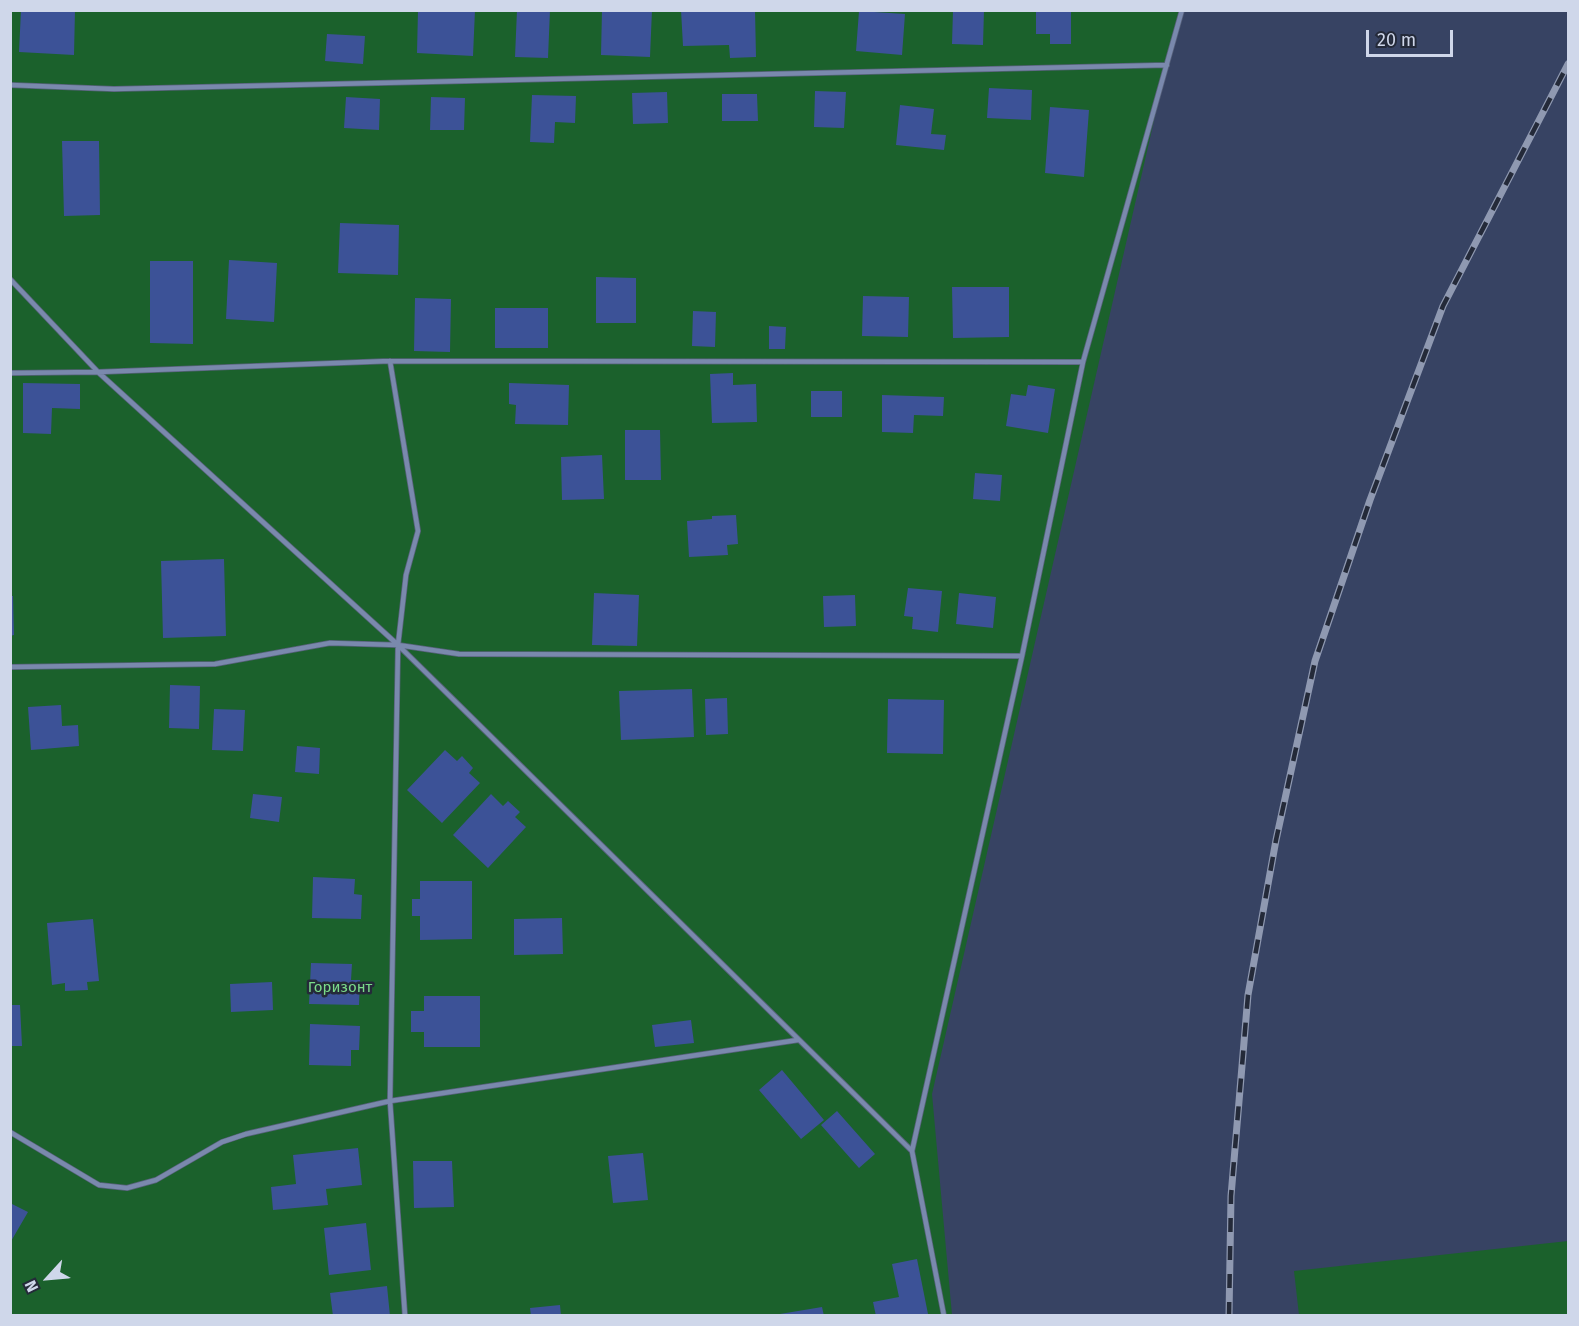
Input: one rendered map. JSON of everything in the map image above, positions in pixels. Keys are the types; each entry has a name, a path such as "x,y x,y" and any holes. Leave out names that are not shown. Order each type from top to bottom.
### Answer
{"lane":[{"path":"944,1316 912,1151 1022,656 1083,362 1182,10"},
{"path":"10,85 114,89 1167,65"},
{"path":"10,279 98,372 398,645 912,1151"},
{"path":"10,374 390,361 1083,362"},
{"path":"390,361 418,531 406,575 398,645 390,1101 405,1316"},
{"path":"10,667 215,664 330,643 398,645 459,654 1022,656"},
{"path":"10,1132 99,1185 127,1188 156,1180 222,1142 246,1134 390,1101 798,1041"}],"green space":[{"name":"Горизонт","path":"10,11 1179,11 932,1094 952,1315 11,1315"},
{"path":"1568,1241 1568,1315 1299,1315 1294,1271"}],"building":[{"path":"21,10 75,10 74,55 19,52"},
{"path":"418,10 475,10 473,56 417,53"},
{"path":"517,10 550,10 548,58 515,57"},
{"path":"602,10 652,10 650,57 601,55"},
{"path":"681,10 755,10 756,57 730,58 729,45 683,46"},
{"path":"953,10 984,10 983,45 952,44"},
{"path":"1036,10 1071,10 1071,44 1050,44 1050,34 1036,34"},
{"path":"859,11 905,14 902,55 856,51"},
{"path":"327,34 365,36 363,64 325,61"},
{"path":"989,88 1032,90 1031,120 987,118"},
{"path":"815,91 846,92 844,128 814,127"},
{"path":"667,92 668,123 633,124 632,93"},
{"path":"722,94 757,94 758,121 722,121"},
{"path":"532,95 576,96 575,123 555,122 554,143 530,142"},
{"path":"346,97 380,99 379,130 344,128"},
{"path":"431,97 465,98 464,130 430,130"},
{"path":"900,105 934,109 931,134 946,135 944,150 896,145"},
{"path":"1050,107 1089,110 1084,177 1045,173"},
{"path":"62,141 99,141 100,215 64,216"},
{"path":"340,223 399,225 398,275 338,273"},
{"path":"229,260 277,263 274,322 226,319"},
{"path":"150,261 193,261 193,344 150,343"},
{"path":"596,277 636,278 636,323 596,323"},
{"path":"952,287 1009,287 1009,337 953,338"},
{"path":"863,296 909,297 908,337 862,336"},
{"path":"415,298 451,299 450,352 414,351"},
{"path":"495,308 548,308 548,348 495,348"},
{"path":"693,311 716,312 715,347 692,346"},
{"path":"769,326 786,327 785,349 769,349"},
{"path":"733,373 733,385 756,384 757,422 712,423 710,374"},
{"path":"23,383 80,384 80,409 52,408 51,434 23,433"},
{"path":"509,383 569,385 568,425 515,424 516,405 509,404"},
{"path":"1028,385 1055,389 1048,433 1006,426 1011,394 1026,396"},
{"path":"811,391 842,391 842,417 811,417"},
{"path":"882,395 944,397 943,416 914,415 913,433 882,432"},
{"path":"625,430 660,430 661,480 625,480"},
{"path":"602,455 604,499 562,500 561,457"},
{"path":"975,473 1002,475 1000,501 973,499"},
{"path":"736,515 738,544 727,545 728,555 689,557 687,521 712,519 712,516"},
{"path":"224,559 226,636 163,638 161,561"},
{"path":"908,588 942,591 938,632 912,629 913,617 904,616"},
{"path":"594,593 639,595 637,646 592,645"},
{"path":"959,593 996,597 993,628 956,624"},
{"path":"855,595 856,626 824,627 823,596"},
{"path":"10,596 13,596 14,635 10,636"},
{"path":"170,685 200,686 199,729 169,728"},
{"path":"692,689 694,737 621,740 619,691"},
{"path":"727,698 728,734 706,735 705,699"},
{"path":"888,699 944,700 943,754 887,753"},
{"path":"61,705 62,726 78,725 79,746 31,750 28,707"},
{"path":"214,709 245,710 243,751 212,750"},
{"path":"297,746 320,748 319,774 295,772"},
{"path":"445,750 457,761 462,756 473,768 469,773 480,783 442,823 407,790"},
{"path":"253,794 282,797 279,822 250,818"},
{"path":"491,794 503,806 508,801 520,812 515,817 526,827 488,868 453,835"},
{"path":"313,877 355,879 354,894 362,895 361,919 312,918"},
{"path":"420,881 472,881 472,939 420,940 420,916 412,916 412,899 420,899"},
{"path":"562,918 563,954 514,955 514,919"},
{"path":"93,919 99,981 87,982 88,990 65,991 65,983 52,985 47,923"},
{"path":"311,963 352,964 351,980 360,980 359,1005 309,1004"},
{"path":"272,982 273,1010 231,1012 230,984"},
{"path":"424,996 480,996 480,1047 424,1047 424,1032 411,1032 411,1011 424,1011"},
{"path":"10,1005 20,1005 22,1046 10,1046"},
{"path":"691,1020 694,1043 655,1047 652,1025"},
{"path":"310,1024 360,1026 359,1050 351,1050 351,1066 309,1065"},
{"path":"782,1070 824,1120 801,1139 759,1090"},
{"path":"837,1111 875,1154 859,1168 821,1125"},
{"path":"358,1148 362,1185 326,1189 328,1205 273,1210 271,1187 296,1184 293,1155"},
{"path":"643,1153 648,1200 613,1203 608,1156"},
{"path":"413,1161 452,1161 454,1207 414,1208"},
{"path":"10,1203 28,1212 10,1243"},
{"path":"366,1223 371,1270 329,1275 324,1228"},
{"path":"917,1259 928,1314 876,1316 873,1302 899,1297 892,1264"},
{"path":"387,1286 390,1316 333,1316 330,1293"},
{"path":"560,1305 561,1316 531,1316 530,1308"},
{"path":"822,1307 824,1316 780,1316 780,1314"}],"railway":[{"path":"1229,1316 1231,1196 1248,995 1276,840 1315,661 1370,500 1443,306 1568,64"}]}
